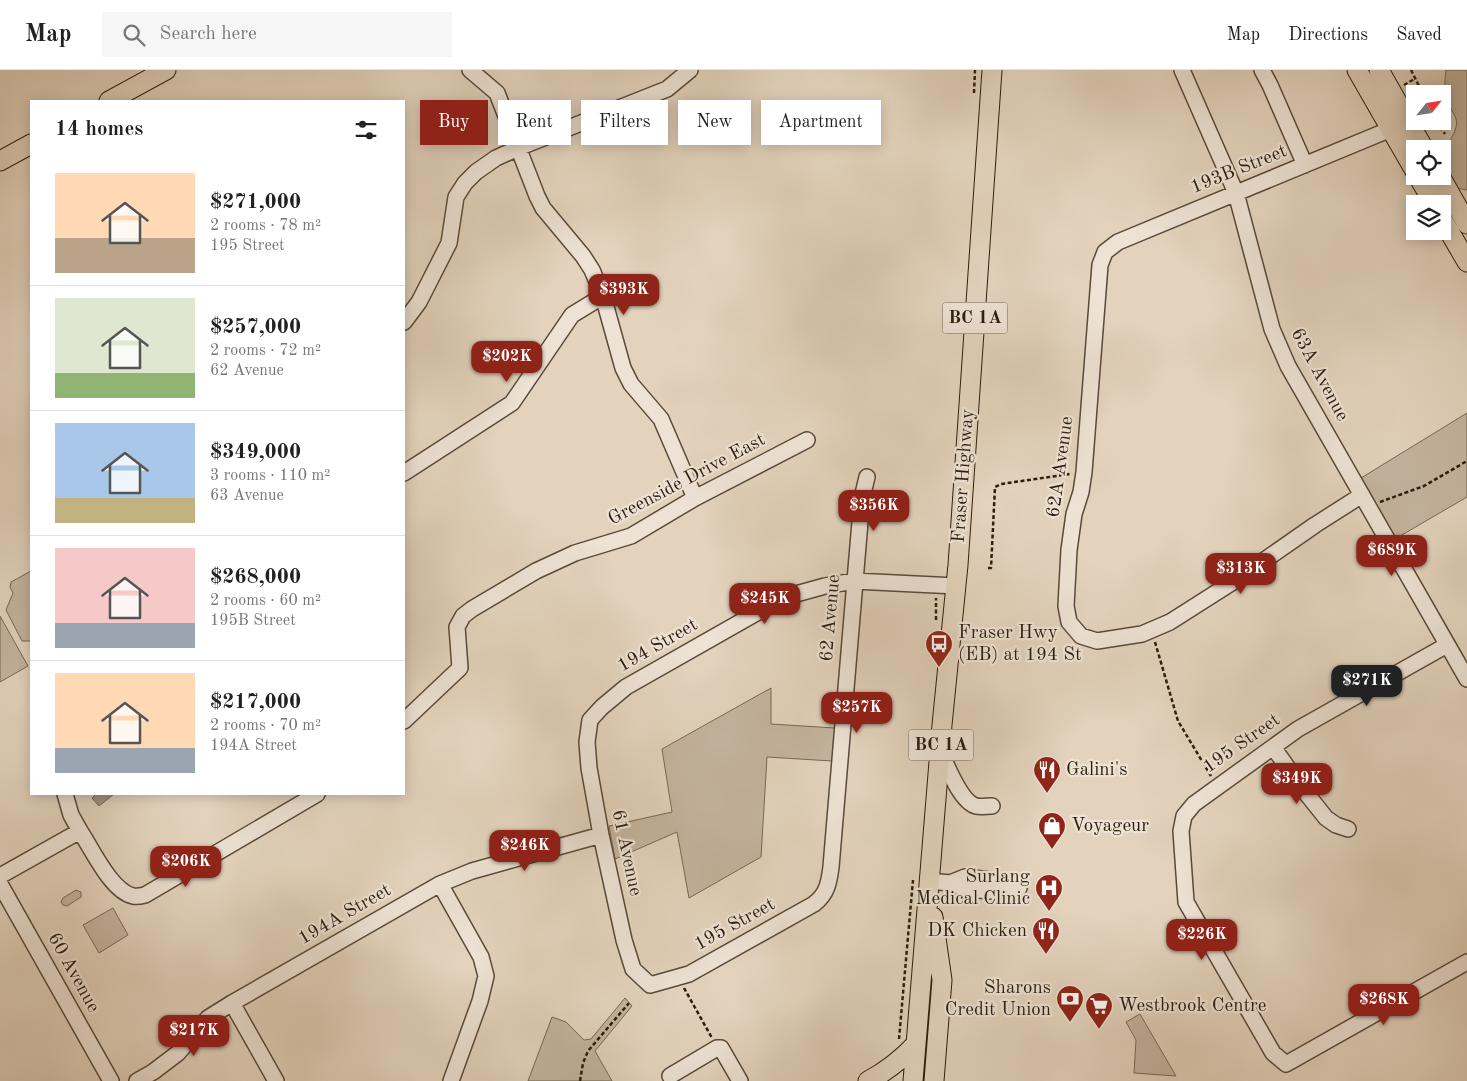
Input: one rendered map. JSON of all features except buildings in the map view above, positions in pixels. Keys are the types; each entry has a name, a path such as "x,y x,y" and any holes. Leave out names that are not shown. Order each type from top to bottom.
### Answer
{"main road":[{"path":"111,100 166,70"},
{"name":"Fraser Highway","path":"913,1081 907,1042 929,881 956,586 992,70"},
{"path":"1357,70 1406,155"},
{"path":"1379,70 1419,140"},
{"path":"2,154 30,144"},
{"path":"1446,185 1464,214"},
{"path":"1451,234 1467,262"},
{"name":"Fraser Highway","path":"929,881 942,980 934,1081"},
{"path":"868,1081 901,1060 907,1042"}],"street":[{"path":"470,70 497,93 536,196 543,208 583,256 592,270 603,296 623,368 631,384 661,419 695,498"},
{"path":"405,321 419,302 449,243 452,211 456,197 465,183 476,172 496,158 518,148 667,89 690,70"},
{"name":"63A Avenue","path":"1182,70 1236,194 1272,329 1279,347 1288,366 1467,679"},
{"path":"1262,70 1305,165"},
{"name":"193B Street","path":"1105,252 1118,242 1391,129"},
{"path":"1451,218 1464,214"},
{"name":"62A Avenue","path":"1105,252 1100,265 1084,472 1071,532 1066,606 1069,622 1081,636 1097,641 1142,634 1170,622 1362,495"},
{"path":"405,472 512,403 572,315 603,296"},
{"name":"Greenside Drive East","path":"405,721 460,668 457,627 463,616 536,572 575,553 631,536 695,498 807,440"},
{"name":"62 Avenue","path":"829,884 854,581 862,498 867,477"},
{"name":"194 Street","path":"590,720 626,687 772,604 796,594 854,581 956,586"},
{"name":"195 Street","path":"1447,645 1298,729 1194,804 1184,816 1181,831 1186,902 1273,1053 1286,1064 1467,962"},
{"name":"61 Avenue","path":"590,720 587,742 589,768 601,835 624,940 633,969 650,986"},
{"path":"1273,747 1326,818 1336,825 1348,829"},
{"path":"940,751 957,787 966,799 975,806 992,806"},
{"path":"65,795 71,815 112,882 123,892 134,897 145,895 315,795"},
{"path":"0,876 80,831"},
{"name":"194A Street","path":"137,1081 153,1072 178,1053 208,1018 440,884 472,871 601,835"},
{"path":"929,881 950,883"},
{"name":"60 Avenue","path":"0,884 111,1081"},
{"path":"440,884 481,957 486,976 480,1001 451,1081"},
{"name":"195 Street","path":"650,986 689,974 806,908 820,899 826,892 829,884"},
{"path":"232,1003 276,1081"},
{"path":"670,1076 717,1048 721,1048 740,1081"}],"path":[{"path":"1411,70 1419,85"},
{"path":"1404,86 1416,78"},
{"path":"1443,130 1445,134"},
{"path":"1377,504 1424,486 1467,462"},
{"path":"988,568 991,568 995,487 1001,484 1084,472"},
{"path":"1154,640 1178,721 1211,777"},
{"path":"907,935 907,1042"},
{"path":"682,984 717,1048"},
{"path":"580,1081 588,1051 629,1003"}],"shaded area":[{"path":"1446,70 1467,70 1467,190 1456,188 1451,181 1450,140 1455,130 1456,120 1451,109 1451,85 1445,85"},
{"path":"1467,413 1467,497 1395,539 1361,478"},
{"path":"30,572 30,641 22,641 6,610 13,593 10,587 11,582"},
{"path":"0,616 28,666 0,682"},
{"path":"771,688 771,724 835,728 832,761 767,757 761,857 689,898 677,832 615,859 609,826 672,812 662,749"},
{"path":"95,795 113,795 99,806 92,798"},
{"path":"76,890 81,892 81,897 67,906 63,905 61,902 63,898"},
{"path":"113,908 128,935 99,953 83,925"},
{"path":"625,998 632,1006 595,1051 612,1081 528,1081 552,1017 566,1022 584,1040 591,1039"},
{"path":"1140,1014 1176,1076 1134,1073 1136,1040 1126,1022"}],"place":[{"name":"Fraser Hwy (EB) at 194 St","path":"939,668"},
{"name":"Galini's","path":"1047,794"},
{"name":"Voyageur","path":"1052,850"},
{"name":"Surlang Medical Clinic","path":"1049,912"},
{"name":"DK Chicken","path":"1046,955"},
{"name":"Sharons Credit Union","path":"1070,1023"},
{"name":"Westbrook Centre","path":"1099,1030"}]}
